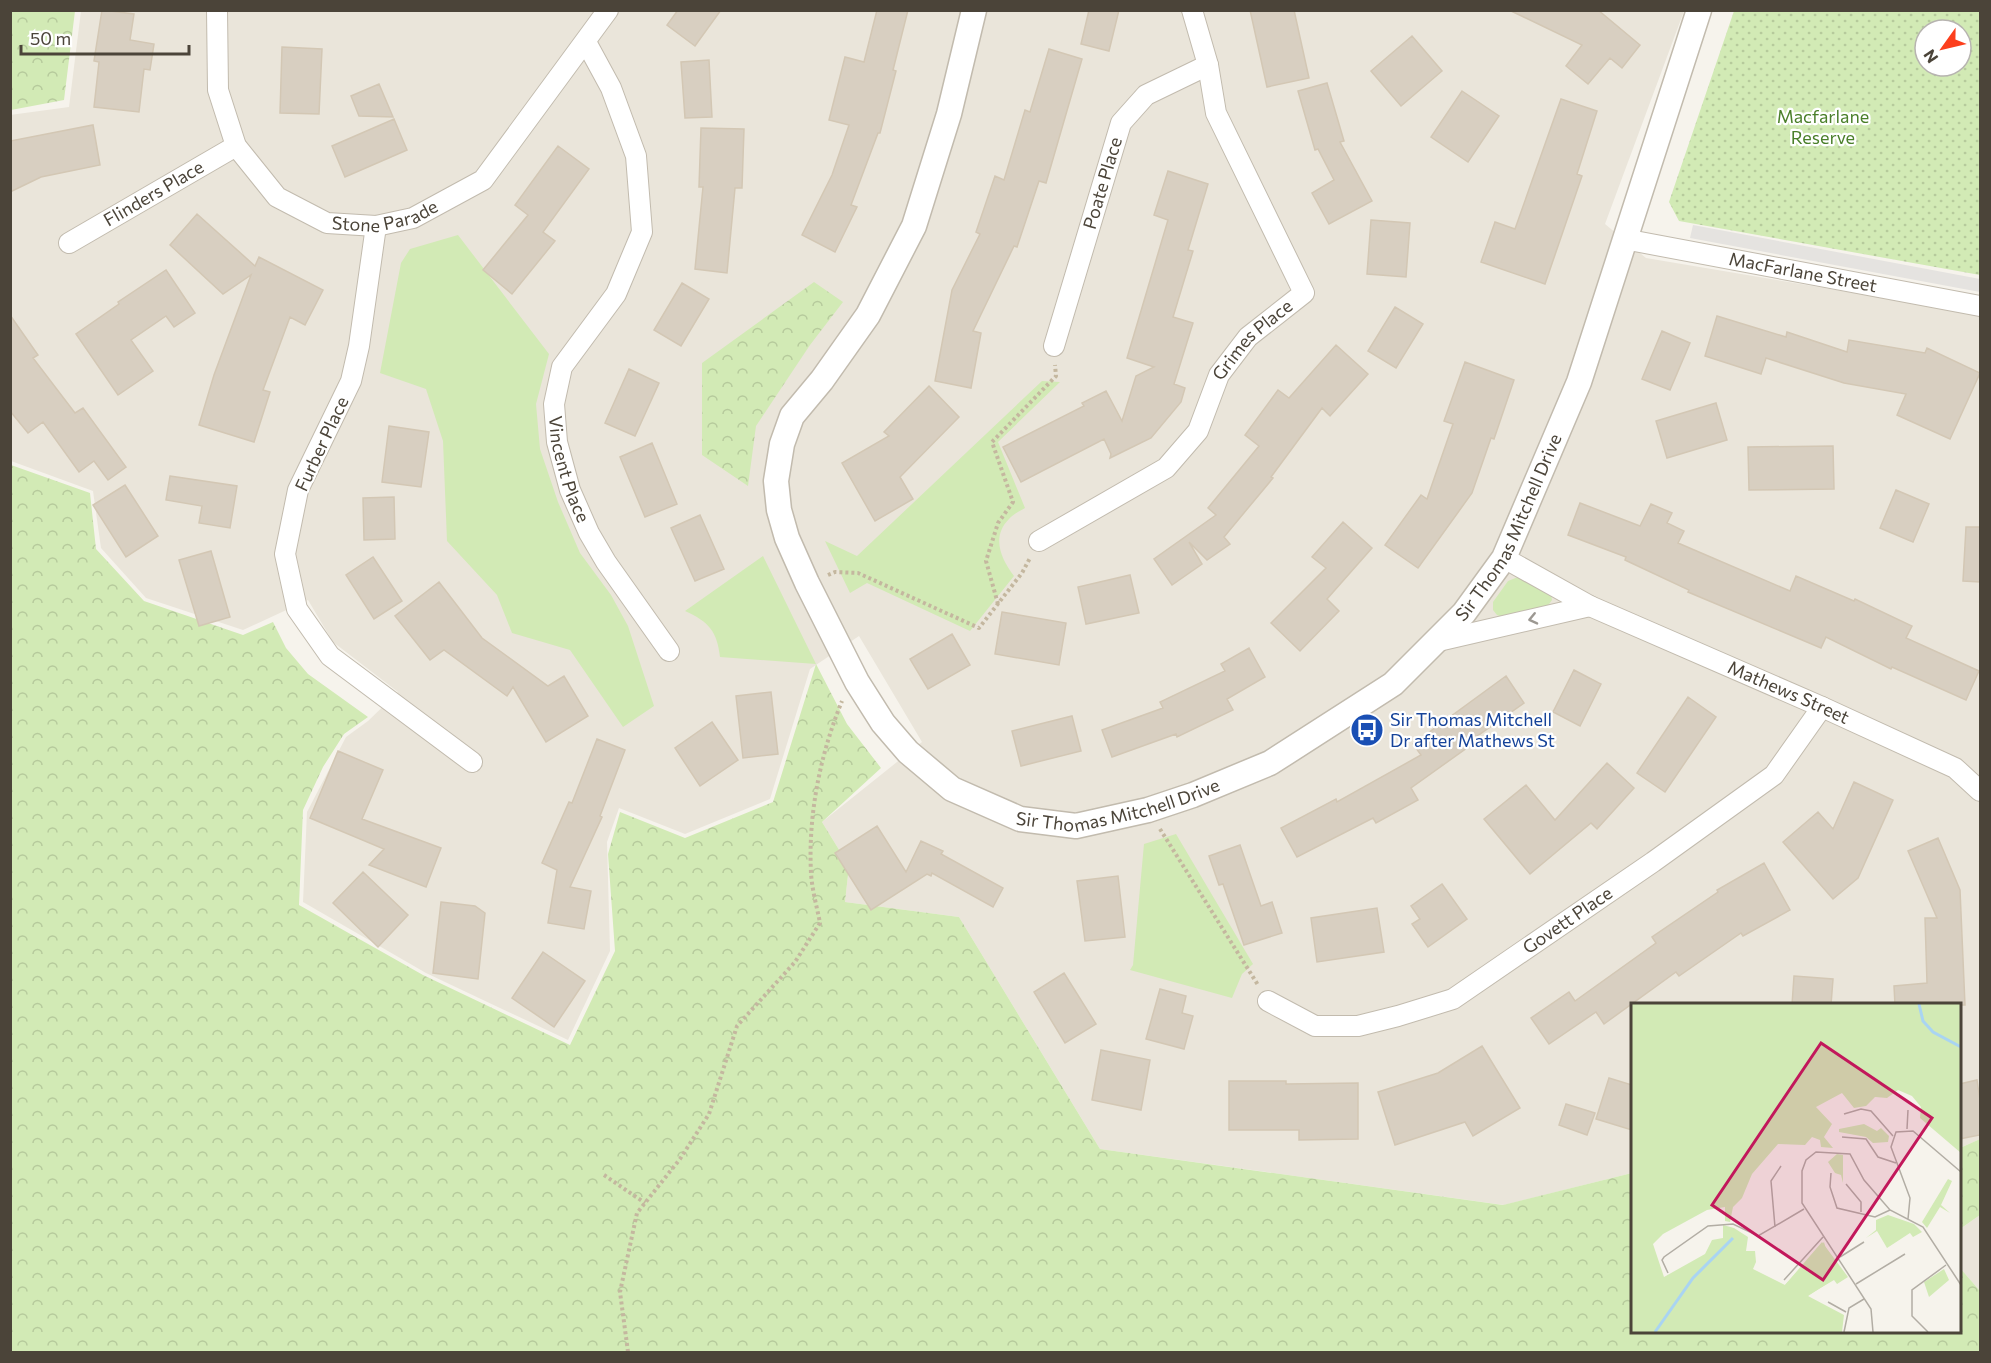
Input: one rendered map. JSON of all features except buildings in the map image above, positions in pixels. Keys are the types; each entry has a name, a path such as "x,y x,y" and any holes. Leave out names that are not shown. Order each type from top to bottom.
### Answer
{"street":[{"name":"Stone Parade","path":"217,10 218,90 236,146 277,197 327,223 376,226 413,218 483,180 608,10"},
{"name":"Sir Thomas Mitchell Drive","path":"974,10 949,114 914,226 868,315 822,380 792,416 782,444 776,481 778,510 787,538 857,682 883,723 908,752 952,789 1020,819 1076,826 1148,810 1193,795 1270,763 1392,684 1464,613 1504,558 1579,382 1699,10"},
{"name":"Grimes Place","path":"1039,541 1166,468 1198,431 1219,375 1248,337 1304,293 1216,113 1208,65 1192,10"},
{"name":"Vincent Place","path":"586,42 610,88 636,156 642,232 616,294 562,367 554,404 557,442 570,490 589,533 606,562 669,651"},
{"name":"Poate Place","path":"1054,346 1121,123 1146,95 1208,65"},
{"name":"Flinders Place","path":"69,243 236,146"},
{"name":"Furber Place","path":"376,226 359,346 351,381 298,490 285,554 297,609 330,656 472,762"},
{"name":"MacFarlane Street","path":"1624,240 1980,306"},
{"name":"Mathews Street","path":"1504,558 1590,606 1822,707 1955,768 1980,791"},
{"path":"1434,642 1590,606"},
{"name":"Govett Place","path":"1268,1001 1315,1026 1358,1026 1398,1017 1453,999 1774,776 1822,707"}],"path":[{"path":"998,604 986,561 998,523 1012,502 992,442 1056,376 1054,346"},
{"path":"835,572 858,573 979,628 1022,573 1039,541"},
{"path":"628,1353 620,1292 637,1213 680,1159 709,1114 737,1026 795,962 820,923 811,875 816,792 831,728 843,700 857,682"},
{"path":"1148,810 1268,1001"},
{"path":"604,1175 645,1203"}],"shaded area":[{"path":"81,11 1684,11 1605,224 1646,258 1980,314 1980,1139 1961,1148 1961,1003 1631,1003 1631,1173 1504,1205 1100,1149 959,917 845,902 849,866 822,822 922,742 859,636 810,669 770,799 685,834 619,808 607,842 610,951 568,1040 426,973 303,902 307,812 346,737 368,721 398,692 333,642 308,600 243,630 146,598 101,548 93,491 11,461 10,115 69,107"},
{"path":"1693,225 1980,279 1980,292 1690,238"},
{"path":"1980,1215 1980,1291 1961,1269 1961,1228"}],"green space":[{"path":"11,10 75,11 64,100 11,110"},
{"name":"Macfarlane Reserve","path":"1734,11 1980,11 1980,275 1679,221 1669,202"},
{"path":"458,235 549,354 536,404 540,449 558,502 580,553 611,595 628,626 654,706 623,727 570,650 512,633 497,595 447,541 443,441 426,389 380,373 401,263 410,249"},
{"path":"814,282 843,302 810,345 756,426 748,486 702,455 702,363"},
{"path":"1042,381 1060,382 998,442 1025,508 1011,517 1000,533 1002,555 1014,576 970,631 867,583 850,593 825,541 857,556"},
{"path":"11,465 90,493 96,549 144,601 243,635 273,622 286,648 308,674 368,717 344,734 323,767 303,810 299,905 423,975 570,1045 615,951 608,854 620,812 685,838 773,802 816,664 847,724 881,768 822,822 849,866 845,902 959,917 1100,1149 1503,1205 1631,1173 1631,1333 1961,1333 1961,1269 1980,1291 1980,1352 11,1352"},
{"path":"763,556 816,664 720,657 717,640 710,628 700,619 685,611"},
{"path":"1518,577 1551,594 1552,600 1547,607 1504,618 1497,615 1493,610 1493,602 1508,581"},
{"path":"1176,834 1253,964 1242,974 1232,998 1130,970 1133,965 1144,844"},
{"path":"1980,1139 1980,1215 1961,1228 1961,1148"}],"place":[{"name":"Sir Thomas Mitchell Dr after Mathews St","path":"1367,730"}]}
